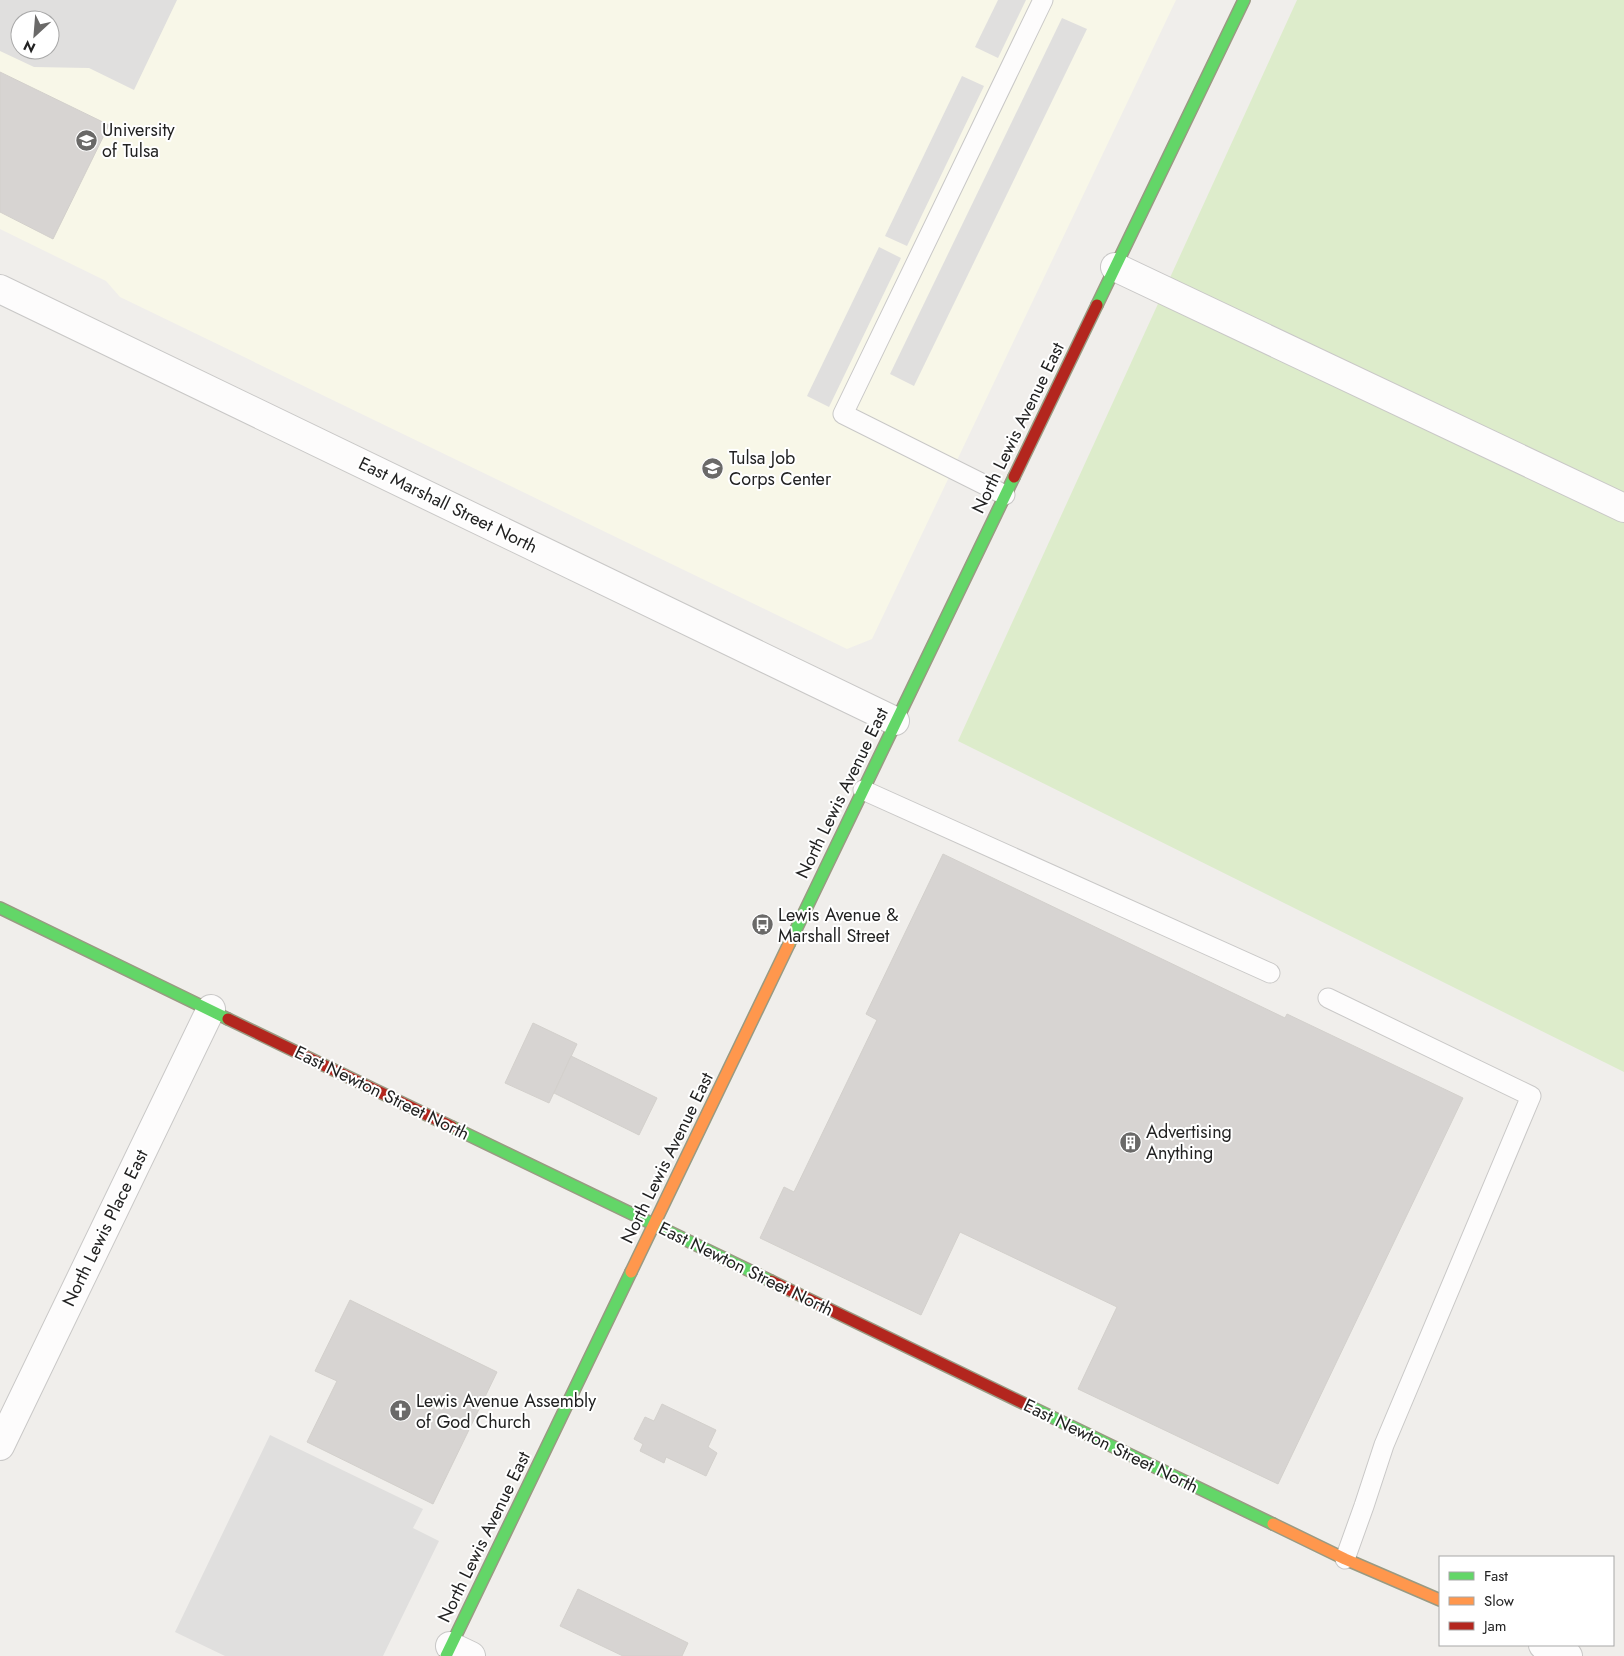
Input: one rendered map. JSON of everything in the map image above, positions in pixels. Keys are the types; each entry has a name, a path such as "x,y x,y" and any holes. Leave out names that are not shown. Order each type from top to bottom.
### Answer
{"main road":[{"name":"North Lewis Avenue East","path":"456,1653 654,1225 1244,0"},
{"name":"East Newton Street North","path":"0,908 1345,1558 1439,1600"}],"street":[{"path":"1115,267 1624,508"},
{"name":"East Marshall Street North","path":"0,289 896,721"},
{"name":"North Lewis Place East","path":"0,1446 211,1009"},
{"path":"1544,1646 1568,1656"}],"lane":[{"path":"1006,495 843,414 1043,0"},
{"path":"863,790 1270,973"},
{"path":"1328,998 1531,1096 1384,1445 1345,1558"}],"shaded area":[{"name":"Tulsa Job Corps Center","path":"0,0 1176,0 872,639 847,649 120,297 106,281 0,229"},
{"path":"0,0 177,0 134,90 89,68 34,67 19,60 60,60 60,10 10,10 10,56 0,51"},
{"path":"998,0 1026,0 998,58 975,47"},
{"path":"1062,18 1087,29 914,386 890,374"},
{"path":"962,76 984,86 907,246 885,236"},
{"path":"879,247 901,258 829,407 807,396"},
{"path":"270,1435 423,1509 413,1528 439,1541 383,1656 225,1656 175,1632"}],"green space":[{"path":"1297,0 1624,0 1624,1072 958,741"}],"building":[{"path":"0,72 109,125 53,239 0,212"},
{"name":"Advertising Anything","path":"943,854 1285,1018 1287,1014 1463,1098 1278,1484 1078,1389 1117,1307 960,1232 921,1315 760,1238 784,1187 794,1192 877,1020 866,1014"},
{"path":"533,1023 577,1044 549,1103 505,1083"},
{"path":"571,1056 657,1098 639,1135 554,1093"},
{"name":"Lewis Avenue Assembly of God Church","path":"350,1300 497,1372 433,1504 307,1442 337,1381 315,1371"},
{"path":"662,1404 716,1430 708,1447 717,1453 706,1476 666,1457 664,1463 640,1451 643,1444 634,1439 645,1417 654,1421"},
{"path":"578,1589 688,1643 682,1656 623,1656 560,1626"}],"traffic: fast":[{"path":"1097,305 1244,0"},
{"path":"789,944 1014,477"},
{"path":"0,908 228,1019"},
{"path":"452,1127 771,1281"},
{"path":"446,1656 631,1272"},
{"path":"1029,1406 1273,1524"}],"traffic: slow":[{"path":"631,1272 789,944"},
{"path":"1273,1524 1345,1559 1439,1600"}],"traffic: jam":[{"path":"1014,477 1097,305"},
{"path":"228,1019 452,1127"},
{"path":"771,1281 1029,1406"}],"place":[{"name":"University of Tulsa","path":"86,140"},
{"name":"Tulsa Job Corps Center","path":"713,468"},
{"name":"Lewis Avenue & Marshall Street","path":"762,925"},
{"name":"Advertising Anything","path":"1130,1142"},
{"name":"Lewis Avenue Assembly of God Church","path":"400,1411"}]}
